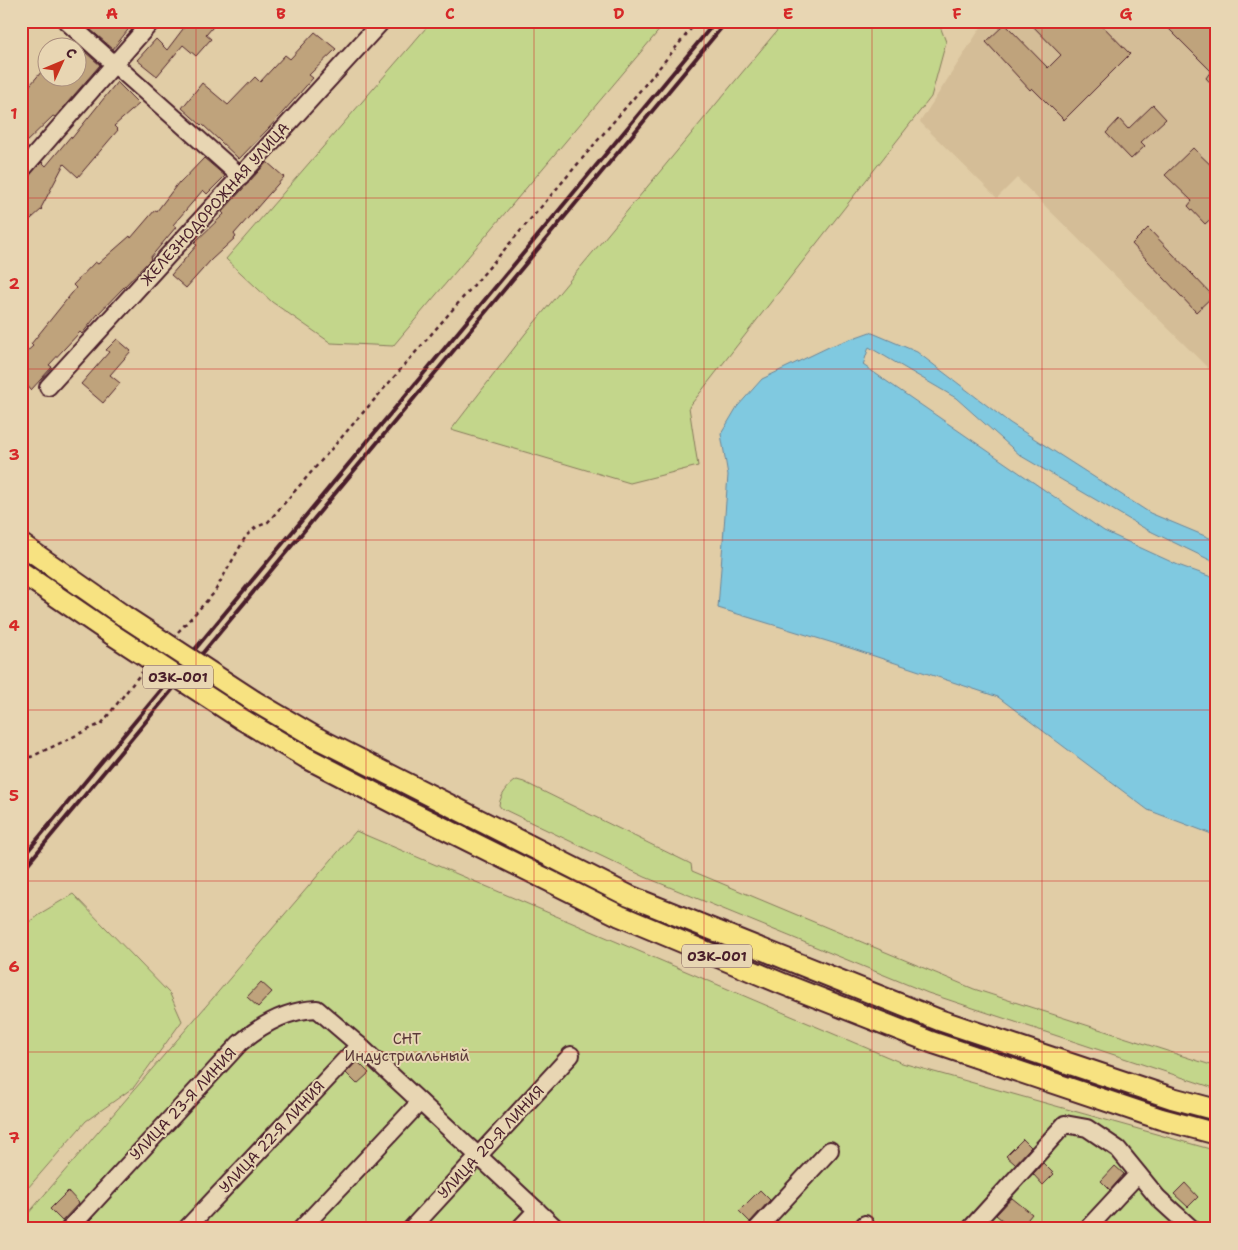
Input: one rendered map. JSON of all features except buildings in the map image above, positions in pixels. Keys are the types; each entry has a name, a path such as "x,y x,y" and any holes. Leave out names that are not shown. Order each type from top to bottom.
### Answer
{"main road":[{"name":"03К-001","path":"21,544 124,616 254,701 317,738 629,896 939,1020 1172,1098 1217,1110"},
{"name":"03К-001","path":"21,572 243,720 305,757 620,916 783,984 931,1042 1161,1119 1217,1134"}],"street":[{"path":"66,21 240,177"},
{"path":"21,171 152,21"},
{"name":"ЖЕЛЕЗНОДОРОЖНАЯ УЛИЦА","path":"48,387 382,21"},
{"name":"УЛИЦА 23-Я ЛИНИЯ","path":"69,1229 240,1043 260,1027 297,1012 317,1009 358,1045"},
{"path":"358,1045 557,1229"},
{"name":"УЛИЦА 22-Я ЛИНИЯ","path":"186,1229 358,1045"},
{"name":"УЛИЦА 20-Я ЛИНИЯ","path":"411,1229 571,1055"},
{"path":"301,1229 420,1102"},
{"path":"970,1229 1065,1124 1087,1128 1118,1149 1158,1198 1192,1229"},
{"path":"757,1229 830,1150"},
{"path":"1087,1229 1138,1174"},
{"path":"519,1229 537,1210"}],"path":[{"path":"174,636 214,593 246,536 255,528 268,522 512,242 665,62 697,21"},
{"path":"21,756 31,757 102,723 147,665"}],"shaded area":[{"path":"985,21 1217,21 1217,377 1017,178 997,198 920,122"}],"green space":[{"path":"432,21 667,21 393,346 331,343 272,302 226,259"},
{"path":"785,21 938,21 946,42 931,97 689,407 698,466 630,483 451,430 525,334"},
{"path":"517,780 691,864 692,871 974,989 1217,1067 1217,1089 928,993 645,877 501,808 499,805 503,794"},
{"name":"СНТ Индустриальный","path":"356,831 902,1063 1217,1151 1217,1229 21,1229 21,1222"},
{"path":"73,894 170,994 182,1021 134,1087 86,1121 21,1196 21,928 41,913"}],"water":[{"path":"870,332 917,352 1010,423 1150,513 1217,541 1217,562 1144,528 1021,456 956,398 869,347 863,365 1104,531 1178,565 1217,579 1217,836 1148,810 998,697 853,649 718,608 728,475 721,434 737,407 762,379 831,346"}],"railway":[{"path":"21,859 716,21"},
{"path":"21,872 727,21"}]}
